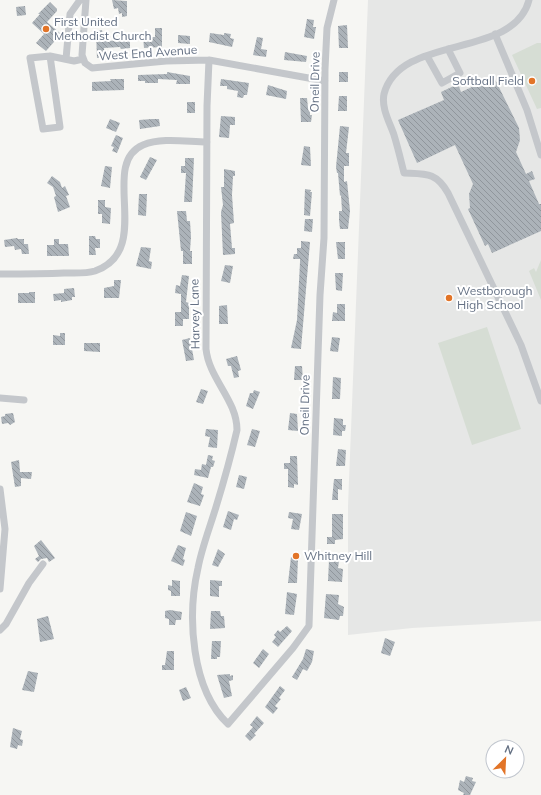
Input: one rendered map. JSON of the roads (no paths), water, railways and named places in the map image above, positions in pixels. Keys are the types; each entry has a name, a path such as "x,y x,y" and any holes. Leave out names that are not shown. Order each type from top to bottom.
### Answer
{"street":[{"path":"66,59 70,14 73,7 80,0"},
{"name":"West End Avenue","path":"86,0 83,60 88,66 97,69 166,61 209,60 326,81"},
{"name":"Oneil Drive","path":"200,674 211,702 220,717 228,724 293,648 309,626 314,519 318,333 324,238 327,28 334,0"},
{"path":"529,0 520,19 506,30 427,56 403,67 389,84 384,95 384,108 395,136 404,173 432,176 442,182 518,338 541,401"},
{"path":"495,34 527,110 541,155"},
{"path":"427,56 442,83 460,74 448,49"},
{"path":"50,56 60,127 43,129 30,58 50,56 74,61 83,60"},
{"name":"Harvey Lane","path":"200,674 196,658 193,624 198,569 237,430 235,415 207,359 205,322 209,60"},
{"path":"0,274 87,272 108,264 117,256 123,243 126,172 133,153 143,145 155,141 207,142"},
{"path":"0,398 24,400"},
{"path":"0,489 6,529 0,589"},
{"path":"0,630 6,624 35,573 43,564"}],"place":[{"name":"First United Methodist Church","path":"46,29"},
{"name":"Softball Field","path":"532,81"},
{"name":"Westborough High School","path":"449,298"},
{"name":"Whitney Hill","path":"296,556"}]}
